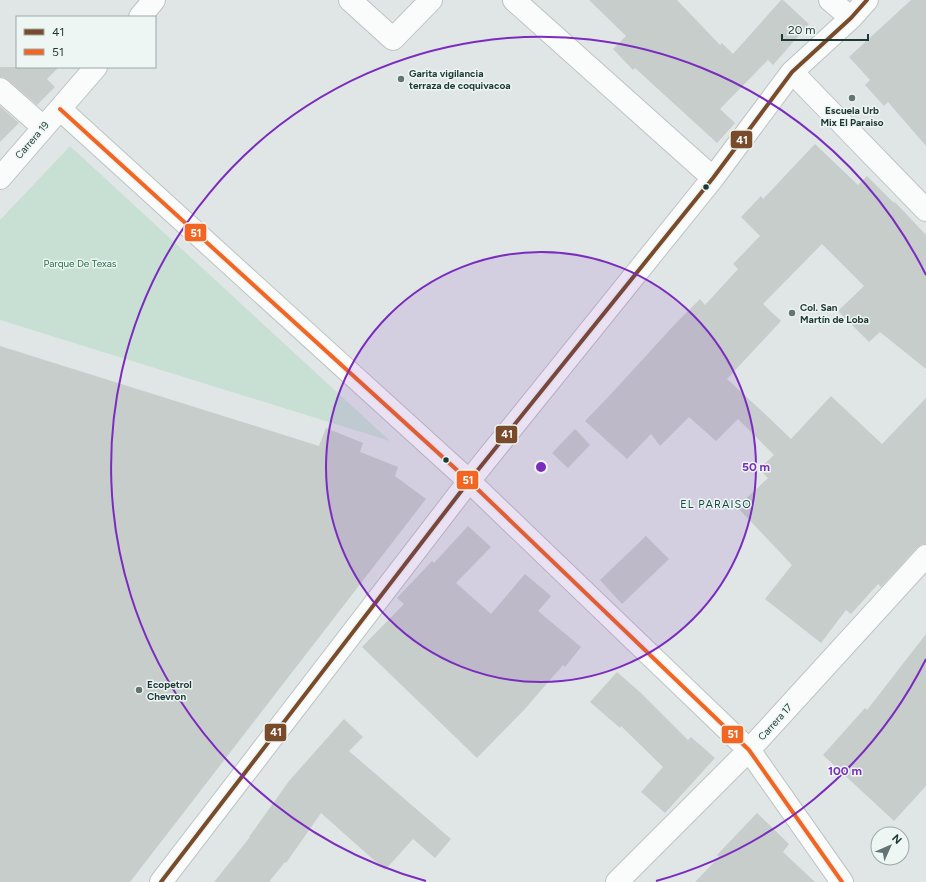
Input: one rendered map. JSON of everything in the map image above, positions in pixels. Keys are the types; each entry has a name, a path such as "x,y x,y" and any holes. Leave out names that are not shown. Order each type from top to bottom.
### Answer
{"street":[{"path":"141,16 154,0"},
{"path":"350,0 394,39 431,0"},
{"path":"514,0 713,178"},
{"path":"830,0 851,18"},
{"path":"161,882 469,481 713,178 792,72 851,18 867,0"},
{"name":"Carrera 19","path":"0,178 95,68"},
{"path":"792,72 926,210"},
{"path":"0,89 43,127"},
{"path":"60,109 469,481 749,750 842,882"},
{"name":"Carrera 17","path":"617,882 749,750 926,556"}],"green space":[{"name":"Parque De Texas","path":"70,146 390,441 0,320 0,220"}],"building":[{"path":"589,0 677,0 720,45 722,43 733,54 781,0 783,0 809,24 773,65 768,60 720,109 735,123 717,143 635,68 633,70 613,49 626,36"},
{"path":"911,0 926,0 926,146 888,102 884,106 865,85 870,80 849,57"},
{"path":"0,67 58,68 47,79 55,87 37,105 8,80 0,77"},
{"path":"0,106 19,123 0,142"},
{"path":"815,144 858,185 867,176 894,203 895,202 926,235 926,369 880,332 869,342 838,311 864,286 822,244 763,304 781,321 727,379 791,439 831,396 882,444 926,398 926,544 922,544 917,548 881,587 878,584 851,614 846,610 821,643 765,599 792,565 737,507 768,478 759,469 774,455 738,419 716,441 689,417 660,446 651,434 627,459 585,421 700,299 705,305 738,269 733,264 760,236 741,217 761,196 763,199"},
{"name":"Ecopetrol Chevron","path":"0,346 319,446 326,428 363,443 360,452 398,467 395,476 426,499 130,882 0,882"},
{"path":"575,429 590,445 568,468 552,453"},
{"path":"468,526 491,547 456,583 491,614 525,574 551,596 538,611 581,647 565,667 563,665 524,710 477,758 362,647 404,604 397,598 432,561 434,563"},
{"path":"646,536 669,559 622,604 600,580"},
{"path":"926,634 926,786 894,821 823,755 865,708 867,710"},
{"path":"617,672 641,693 688,740 691,737 715,758 665,813 641,792 663,767 621,726 620,728 590,702"},
{"path":"344,719 363,737 349,751 451,839 435,858 413,839 385,870 321,813 286,863 285,862 269,882 214,882 250,837 289,781"},
{"path":"757,813 789,844 783,852 815,882 695,882 719,857 717,855"}],"transit line":[{"name":"41","path":"161,882 469,481 713,178 792,72 851,18 867,0"},
{"name":"51","path":"60,109 469,481 749,750 842,882"}],"place":[{"name":"Garita vigilancia terraza de coquivacoa","path":"401,79"},
{"name":"Escuela Urb Mix El Paraiso","path":"852,98"},
{"name":"Col. San Martín de Loba","path":"792,313"},
{"name":"Ecopetrol Chevron","path":"139,690"}],"district":[{"name":"EL PARAISO","path":"716,504"}]}
